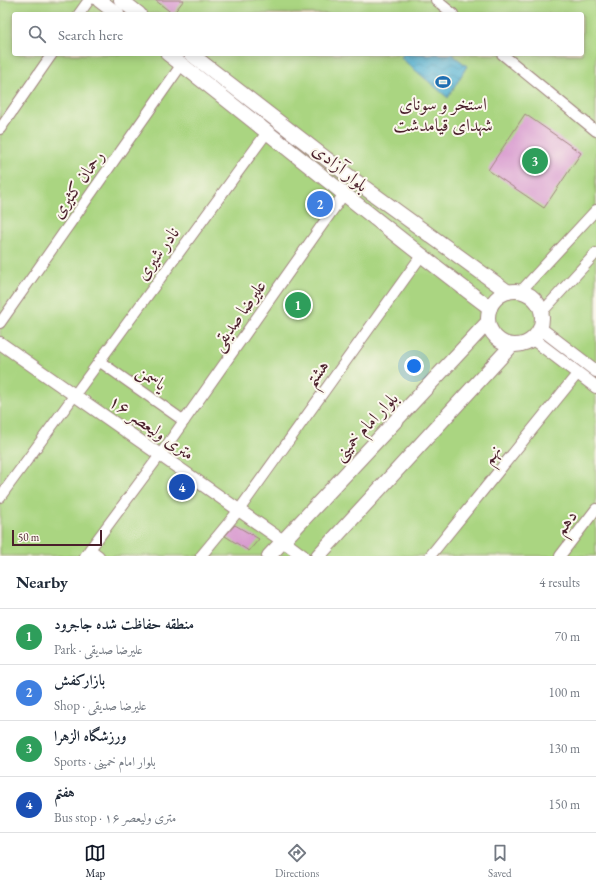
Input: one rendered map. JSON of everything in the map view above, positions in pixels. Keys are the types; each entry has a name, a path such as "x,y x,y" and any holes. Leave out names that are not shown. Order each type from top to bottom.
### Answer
{"main road":[{"path":"99,0 114,12"},
{"path":"121,0 136,12"},
{"name":"بلوار آزادی","path":"175,56 186,59 354,180 514,292"},
{"name":"بلوار آزادی","path":"186,59 268,131 344,194 421,256 490,308"},
{"path":"318,556 512,346 527,343 537,333 542,312 533,298 527,294 514,292 498,298 490,308 488,322 490,329 499,340 512,346"},
{"name":"بلوار امام خمینی","path":"269,556 488,322"}],"street":[{"path":"80,12 89,0"},
{"path":"436,0 451,12"},
{"path":"0,129 51,56"},
{"path":"504,56 596,131"},
{"name":"رحمان کثیری","path":"0,323 186,59"},
{"name":"نادر شیری","path":"0,497 268,131"},
{"name":"علیرضا صدیقی","path":"88,553 160,455 344,194"},
{"path":"514,292 596,210"},
{"path":"542,312 596,254"},
{"name":"هشتم","path":"201,556 239,510 421,256"},
{"path":"537,333 596,371"},
{"path":"537,333 578,373 596,387"},
{"name":"۱۶ متری ولیعصر","path":"0,343 283,540 303,556"},
{"name":"یاسمن","path":"99,361 184,421"},
{"name":"نهم","path":"430,556 578,373"},
{"name":"دهم","path":"560,556 596,509"},
{"path":"88,553 99,556"}],"green space":[{"path":"0,0 596,0 596,556 0,556"}],"water":[{"name":"استخر و سونای شهدای قیامدشت","path":"402,56 454,56 467,66 448,98 401,58"}],"building":[{"path":"155,0 184,0 175,12 170,12"},
{"path":"525,114 581,153 544,208 488,170"},
{"path":"235,525 259,539 249,551 225,536"}],"place":[{"name":"استخر و سونای شهدای قیامدشت","path":"443,82"},
{"name":"ورزشگاه الزهرا","path":"535,161"},
{"name":"بازارکفش","path":"320,204"},
{"name":"منطقه حفاظت شده جاجرود","path":"298,305"},
{"name":"هفتم","path":"182,487"}]}
